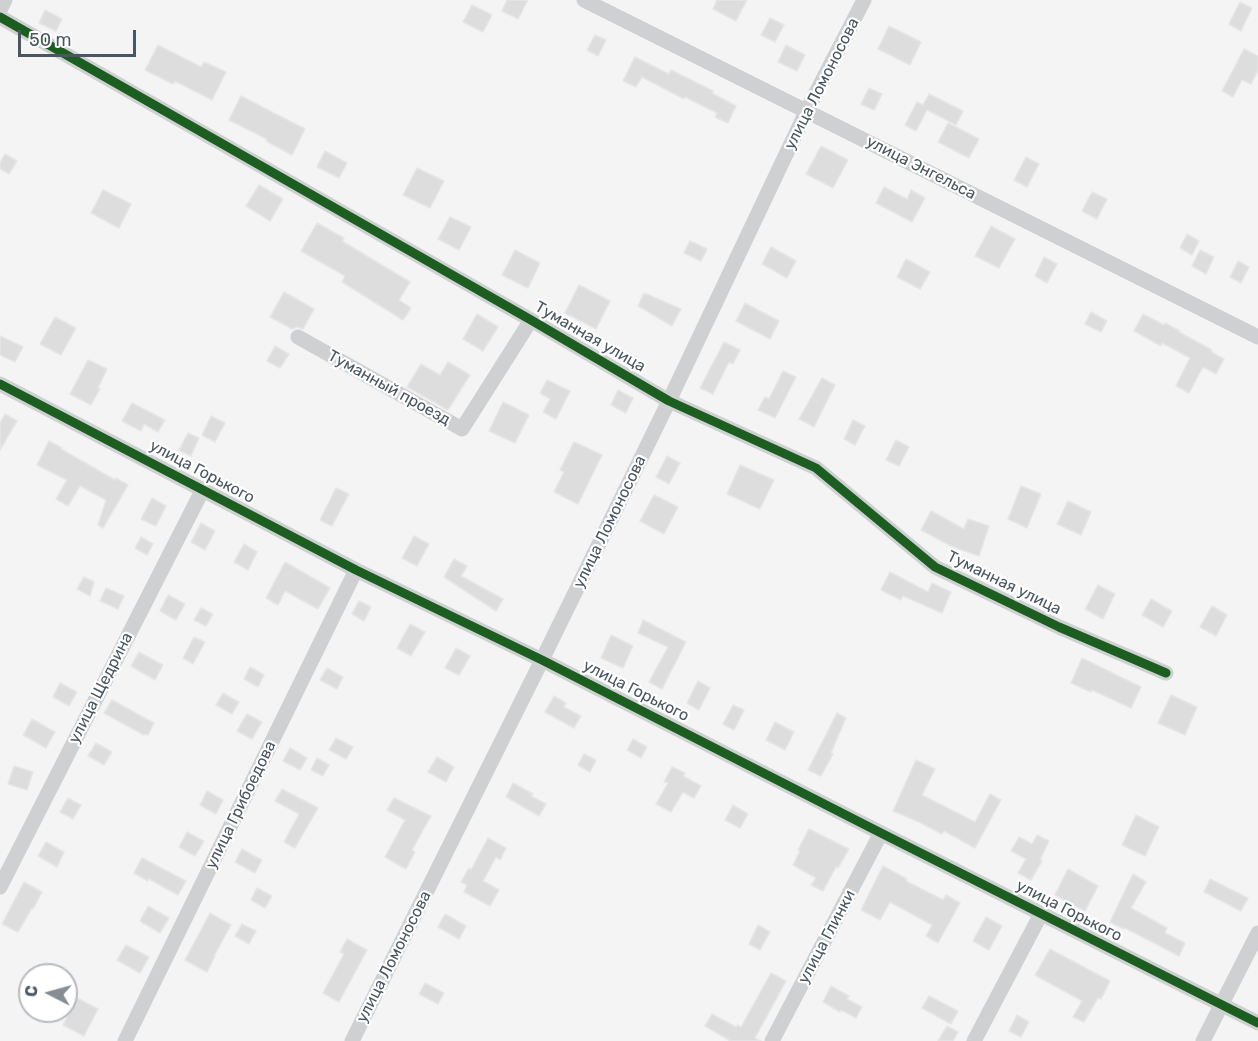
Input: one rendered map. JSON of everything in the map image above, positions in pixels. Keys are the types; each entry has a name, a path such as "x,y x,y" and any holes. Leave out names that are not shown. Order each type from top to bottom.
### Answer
{"street":[{"path":"0,10 5,0"},
{"name":"улица Энгельса","path":"584,0 1258,337"},
{"name":"улица Ломоносова","path":"352,1041 669,401 807,110 864,0"},
{"name":"Туманная улица","path":"0,17 669,401 816,468 935,567 1059,627 1166,673"},
{"name":"Туманный проезд","path":"298,337 462,429 531,320"},
{"name":"улица Горького","path":"0,384 356,570 542,660 1258,1023"},
{"name":"улица Щедрина","path":"0,888 203,489"},
{"name":"улица Грибоедова","path":"125,1041 356,570"},
{"name":"улица Глинки","path":"772,1041 881,833"},
{"path":"974,1041 1041,914"},
{"path":"1203,1041 1258,933"}],"building":[{"path":"507,0 528,0 518,19 502,11"},
{"path":"717,0 747,0 736,21 713,9"},
{"path":"1240,2 1252,8 1241,31 1229,24"},
{"path":"472,5 492,15 483,32 463,22"},
{"path":"45,10 62,19 56,31 39,23"},
{"path":"770,18 784,25 775,42 761,35"},
{"path":"889,26 921,42 910,65 878,49"},
{"path":"595,35 606,40 598,56 587,50"},
{"path":"158,45 201,67 204,62 226,72 212,100 175,81 173,84 145,70"},
{"path":"786,45 805,55 797,71 778,62"},
{"path":"1244,49 1258,56 1258,70 1251,84 1242,80 1233,97 1222,91"},
{"path":"635,57 669,74 671,70 713,91 712,93 736,106 728,123 715,117 717,113 642,77 636,87 623,81"},
{"path":"869,88 882,94 874,110 861,104"},
{"path":"929,94 963,111 956,125 927,110 916,131 905,125 917,102 923,105"},
{"path":"241,96 305,129 292,155 266,141 267,139 229,120"},
{"path":"948,123 979,139 969,158 938,142"},
{"path":"821,146 848,160 833,188 806,174"},
{"path":"325,151 347,163 339,178 317,167"},
{"path":"5,154 17,161 9,174 0,169 0,163"},
{"path":"1026,157 1039,164 1027,187 1014,180"},
{"path":"417,168 444,181 430,208 403,195"},
{"path":"259,185 283,199 270,221 246,206"},
{"path":"884,187 907,199 911,190 925,198 912,222 876,203"},
{"path":"103,190 131,204 119,228 91,213"},
{"path":"1092,192 1107,199 1097,219 1082,211"},
{"path":"450,217 471,227 459,250 438,239"},
{"path":"317,223 344,238 342,241 410,282 399,300 411,308 403,320 342,282 345,276 301,251"},
{"path":"991,226 1015,239 999,268 975,256"},
{"path":"1187,234 1199,241 1192,255 1180,248"},
{"path":"690,241 707,249 701,261 684,253"},
{"path":"771,247 796,261 787,278 762,264"},
{"path":"515,250 540,263 528,288 502,275"},
{"path":"1200,250 1214,257 1206,274 1192,266"},
{"path":"1044,257 1057,264 1047,283 1035,276"},
{"path":"906,259 930,272 920,289 897,277"},
{"path":"1238,261 1249,267 1241,283 1230,277"},
{"path":"579,285 610,301 596,329 565,313"},
{"path":"284,292 314,309 303,329 297,327 292,329 270,317"},
{"path":"644,293 681,309 672,326 638,306"},
{"path":"745,303 779,321 770,339 736,321"},
{"path":"1091,312 1107,321 1101,332 1085,324"},
{"path":"477,314 498,327 483,351 463,339"},
{"path":"1143,314 1180,331 1224,359 1216,374 1203,367 1189,393 1176,386 1190,358 1134,331"},
{"path":"55,317 76,328 61,355 40,344"},
{"path":"0,336 23,347 15,362 0,355"},
{"path":"724,342 740,350 733,364 729,362 713,394 700,388"},
{"path":"275,346 289,354 280,368 267,361"},
{"path":"88,360 107,369 91,405 70,394"},
{"path":"448,362 470,375 448,410 407,387 421,364 440,375"},
{"path":"783,371 796,377 775,418 758,410 765,397 769,399"},
{"path":"822,378 835,385 814,427 799,419"},
{"path":"547,380 570,391 556,419 543,412 550,399 540,393"},
{"path":"618,390 633,398 626,413 611,405"},
{"path":"503,402 529,415 515,443 489,431"},
{"path":"132,403 165,420 158,432 144,424 141,431 122,421"},
{"path":"5,414 17,421 0,450 0,423"},
{"path":"211,416 225,423 215,442 202,435"},
{"path":"853,420 865,426 855,445 844,439"},
{"path":"188,433 199,438 191,456 179,450"},
{"path":"896,440 909,447 899,466 886,460"},
{"path":"49,441 115,480 116,478 128,485 103,528 98,525 106,500 80,486 68,506 56,499 67,480 37,465"},
{"path":"574,442 602,455 578,504 554,492 564,472 560,470"},
{"path":"667,456 680,463 669,484 656,477"},
{"path":"740,465 774,480 760,509 727,494"},
{"path":"1021,486 1041,494 1027,528 1008,519"},
{"path":"336,488 349,494 332,526 320,520"},
{"path":"654,495 678,507 664,534 640,521"},
{"path":"152,498 166,506 156,526 141,519"},
{"path":"1068,501 1091,512 1081,535 1057,524"},
{"path":"931,511 964,529 968,519 989,526 979,556 951,546 921,530"},
{"path":"201,523 215,531 205,550 191,542"},
{"path":"414,536 429,544 417,566 402,558"},
{"path":"141,537 153,544 147,555 135,548"},
{"path":"244,544 257,552 248,570 234,562"},
{"path":"454,559 467,566 461,576 503,599 496,611 444,577"},
{"path":"285,562 330,588 318,609 285,591 278,605 266,598"},
{"path":"890,572 928,592 932,583 951,592 942,613 903,596 901,600 881,590"},
{"path":"84,577 94,582 90,596 77,589"},
{"path":"1098,585 1115,594 1103,619 1085,609"},
{"path":"106,588 124,596 118,609 100,601"},
{"path":"168,595 185,604 176,620 160,611"},
{"path":"1151,599 1172,611 1163,627 1142,615"},
{"path":"359,601 371,607 364,621 352,614"},
{"path":"1212,606 1227,615 1216,636 1200,627"},
{"path":"201,608 213,614 206,626 194,620"},
{"path":"643,620 686,642 662,689 649,682 668,647 638,633"},
{"path":"410,624 425,632 411,656 397,648"},
{"path":"611,635 633,646 623,668 601,658"},
{"path":"194,637 205,642 193,664 183,658"},
{"path":"456,648 470,656 459,675 445,668"},
{"path":"139,652 163,665 155,680 131,666"},
{"path":"1082,658 1141,687 1131,708 1071,683"},
{"path":"250,667 264,675 258,687 244,679"},
{"path":"327,668 343,677 337,689 320,680"},
{"path":"698,681 710,688 699,710 687,703"},
{"path":"60,683 77,692 69,706 53,697"},
{"path":"223,693 239,702 232,714 216,705"},
{"path":"1171,695 1197,707 1185,735 1158,723"},
{"path":"554,696 566,703 564,707 581,716 574,728 545,712"},
{"path":"112,700 154,723 148,735 104,713"},
{"path":"733,705 744,710 734,730 723,724"},
{"path":"837,713 846,718 831,753 833,754 821,776 808,770"},
{"path":"247,714 262,722 252,739 237,731"},
{"path":"32,719 55,732 46,748 23,735"},
{"path":"775,722 794,732 785,750 766,740"},
{"path":"336,738 353,747 346,759 329,750"},
{"path":"633,739 647,747 641,758 627,750"},
{"path":"96,743 112,752 104,765 88,756"},
{"path":"290,748 307,758 300,770 283,761"},
{"path":"584,754 596,760 590,772 578,765"},
{"path":"437,757 454,767 446,782 428,772"},
{"path":"317,758 329,765 323,776 311,770"},
{"path":"916,760 935,769 922,795 975,822 990,794 1001,800 975,848 944,831 942,834 893,811"},
{"path":"14,766 33,772 27,790 8,784"},
{"path":"672,767 685,773 683,776 701,786 694,798 683,792 671,812 656,804 668,783 664,782"},
{"path":"513,783 546,804 539,816 506,797"},
{"path":"282,789 318,808 295,848 284,842 299,814 275,801"},
{"path":"207,791 223,800 216,814 200,805"},
{"path":"68,798 81,805 73,819 60,812"},
{"path":"394,798 431,816 412,850 415,852 406,869 385,857 405,820 387,810"},
{"path":"733,805 748,814 740,828 725,820"},
{"path":"1136,815 1159,827 1145,856 1122,845"},
{"path":"809,829 849,849 823,891 811,885 816,878 793,865"},
{"path":"187,832 204,841 195,856 179,847"},
{"path":"1037,835 1049,841 1040,860 1042,861 1031,880 1018,873 1026,859 1011,851 1019,837 1032,844"},
{"path":"488,838 506,848 500,860 496,857 483,881 499,890 490,906 464,892 467,885 461,882 469,868 471,870"},
{"path":"46,842 64,852 57,867 38,856"},
{"path":"242,849 262,860 255,873 235,862"},
{"path":"142,858 186,881 178,895 134,873"},
{"path":"883,866 943,900 946,895 960,903 938,943 926,936 932,925 890,902 880,920 861,910"},
{"path":"1068,869 1098,886 1085,911 1055,895"},
{"path":"1133,874 1146,882 1131,908 1167,928 1165,933 1185,943 1179,956 1110,922"},
{"path":"1210,879 1248,898 1241,911 1204,892"},
{"path":"24,882 42,892 18,932 2,924"},
{"path":"257,888 272,896 265,908 251,900"},
{"path":"148,906 169,918 160,933 140,921"},
{"path":"210,913 231,925 207,972 185,960"},
{"path":"445,914 466,926 459,939 438,927"},
{"path":"986,917 1002,926 989,950 973,941"},
{"path":"242,924 256,931 249,944 235,936"},
{"path":"758,925 770,932 760,950 749,944"},
{"path":"347,939 367,950 339,1002 323,993 344,954 340,952"},
{"path":"126,945 149,957 140,973 117,960"},
{"path":"1050,949 1110,981 1101,999 1098,998 1084,1022 1073,1017 1082,1001 1035,975"},
{"path":"771,973 786,981 755,1038 761,1041 729,1041 705,1026 712,1014 736,1027 738,1025 741,1027"},
{"path":"425,983 444,993 438,1004 419,994"},
{"path":"831,986 849,996 847,999 862,1007 856,1018 823,1002"},
{"path":"929,996 958,1011 951,1024 922,1008"},
{"path":"78,999 98,1009 84,1036 63,1025 64,1023 78,1023"},
{"path":"1017,1015 1029,1022 1021,1037 1009,1031"},
{"path":"947,1026 958,1032 953,1041 938,1041"}],"cycle path":[{"path":"0,17 669,401 816,468 935,567 1059,627 1166,673"},
{"path":"0,384 356,570 542,660 1258,1023"}]}
